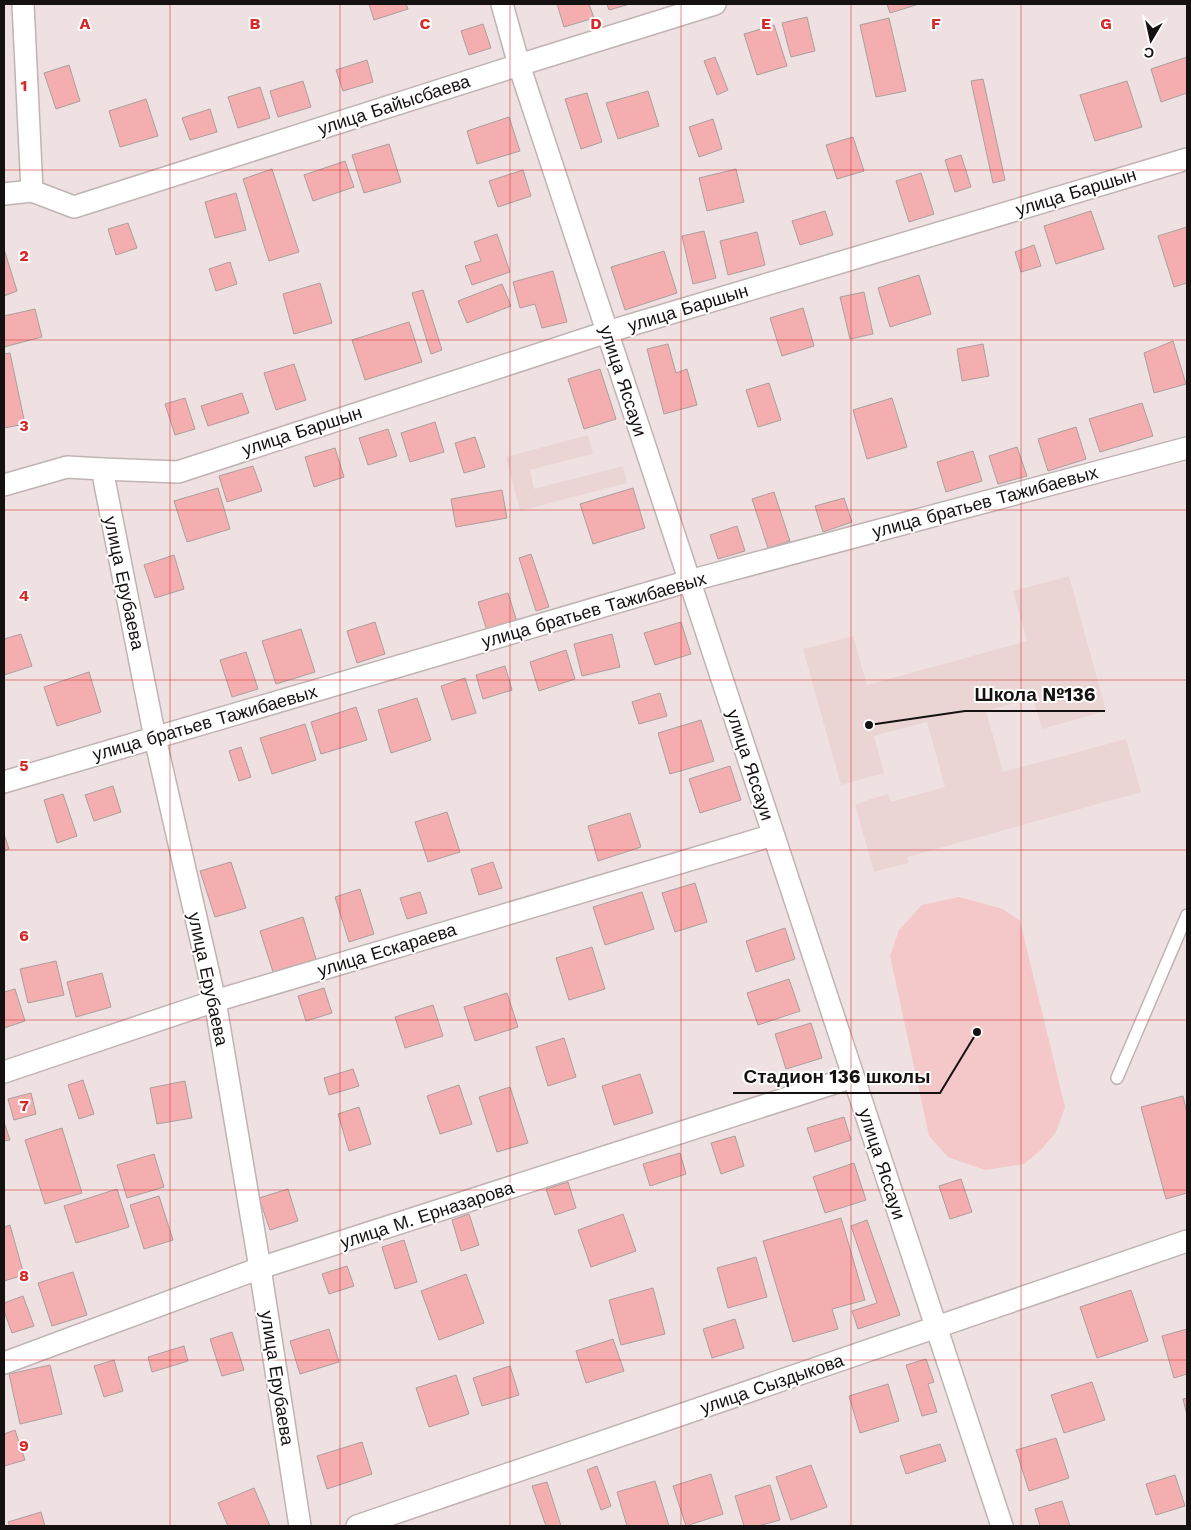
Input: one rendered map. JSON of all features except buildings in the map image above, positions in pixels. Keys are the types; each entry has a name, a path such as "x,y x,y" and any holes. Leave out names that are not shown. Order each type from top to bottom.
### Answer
{"street":[{"path":"4,194 32,191 23,4"},
{"name":"улица Яссауи","path":"502,4 519,64 689,582 1002,1526"},
{"name":"улица Байысбаева","path":"32,191 74,208 519,64 715,4"},
{"name":"улица Баршын","path":"102,469 178,472 607,332 1187,159"},
{"name":"улица братьев Тажибаевых","path":"4,782 689,582 1187,448"},
{"path":"4,485 67,467 102,469"},
{"name":"улица Ерубаева","path":"102,469 155,738 215,1001 260,1268 300,1526"},
{"name":"улица Ескараева","path":"4,1072 215,1001 773,835"},
{"name":"улица М. Ерназарова","path":"4,1363 260,1268 853,1077"},
{"name":"улица Сыздыкова","path":"356,1526 936,1328 1187,1240"}],"lane":[{"path":"1117,1078 1187,915"}],"shaded area":[{"path":"588,435 593,454 530,470 534,489 623,466 627,483 520,511 506,457"},
{"path":"1069,576 1106,711 1042,729 1033,698 986,711 1003,772 1126,739 1141,792 907,857 909,863 874,872 855,804 888,794 891,802 945,787 927,722 874,736 884,773 841,785 803,649 853,636 867,685 1027,641 1013,591"},
{"path":"959,897 1003,909 1020,921 1065,1107 1056,1132 1042,1149 1024,1164 985,1170 948,1157 929,1136 890,956 899,930 922,905"}],"place":[{"name":"Школа №136","path":"869,725"},
{"name":"Стадион 136 школы","path":"977,1032"}]}
